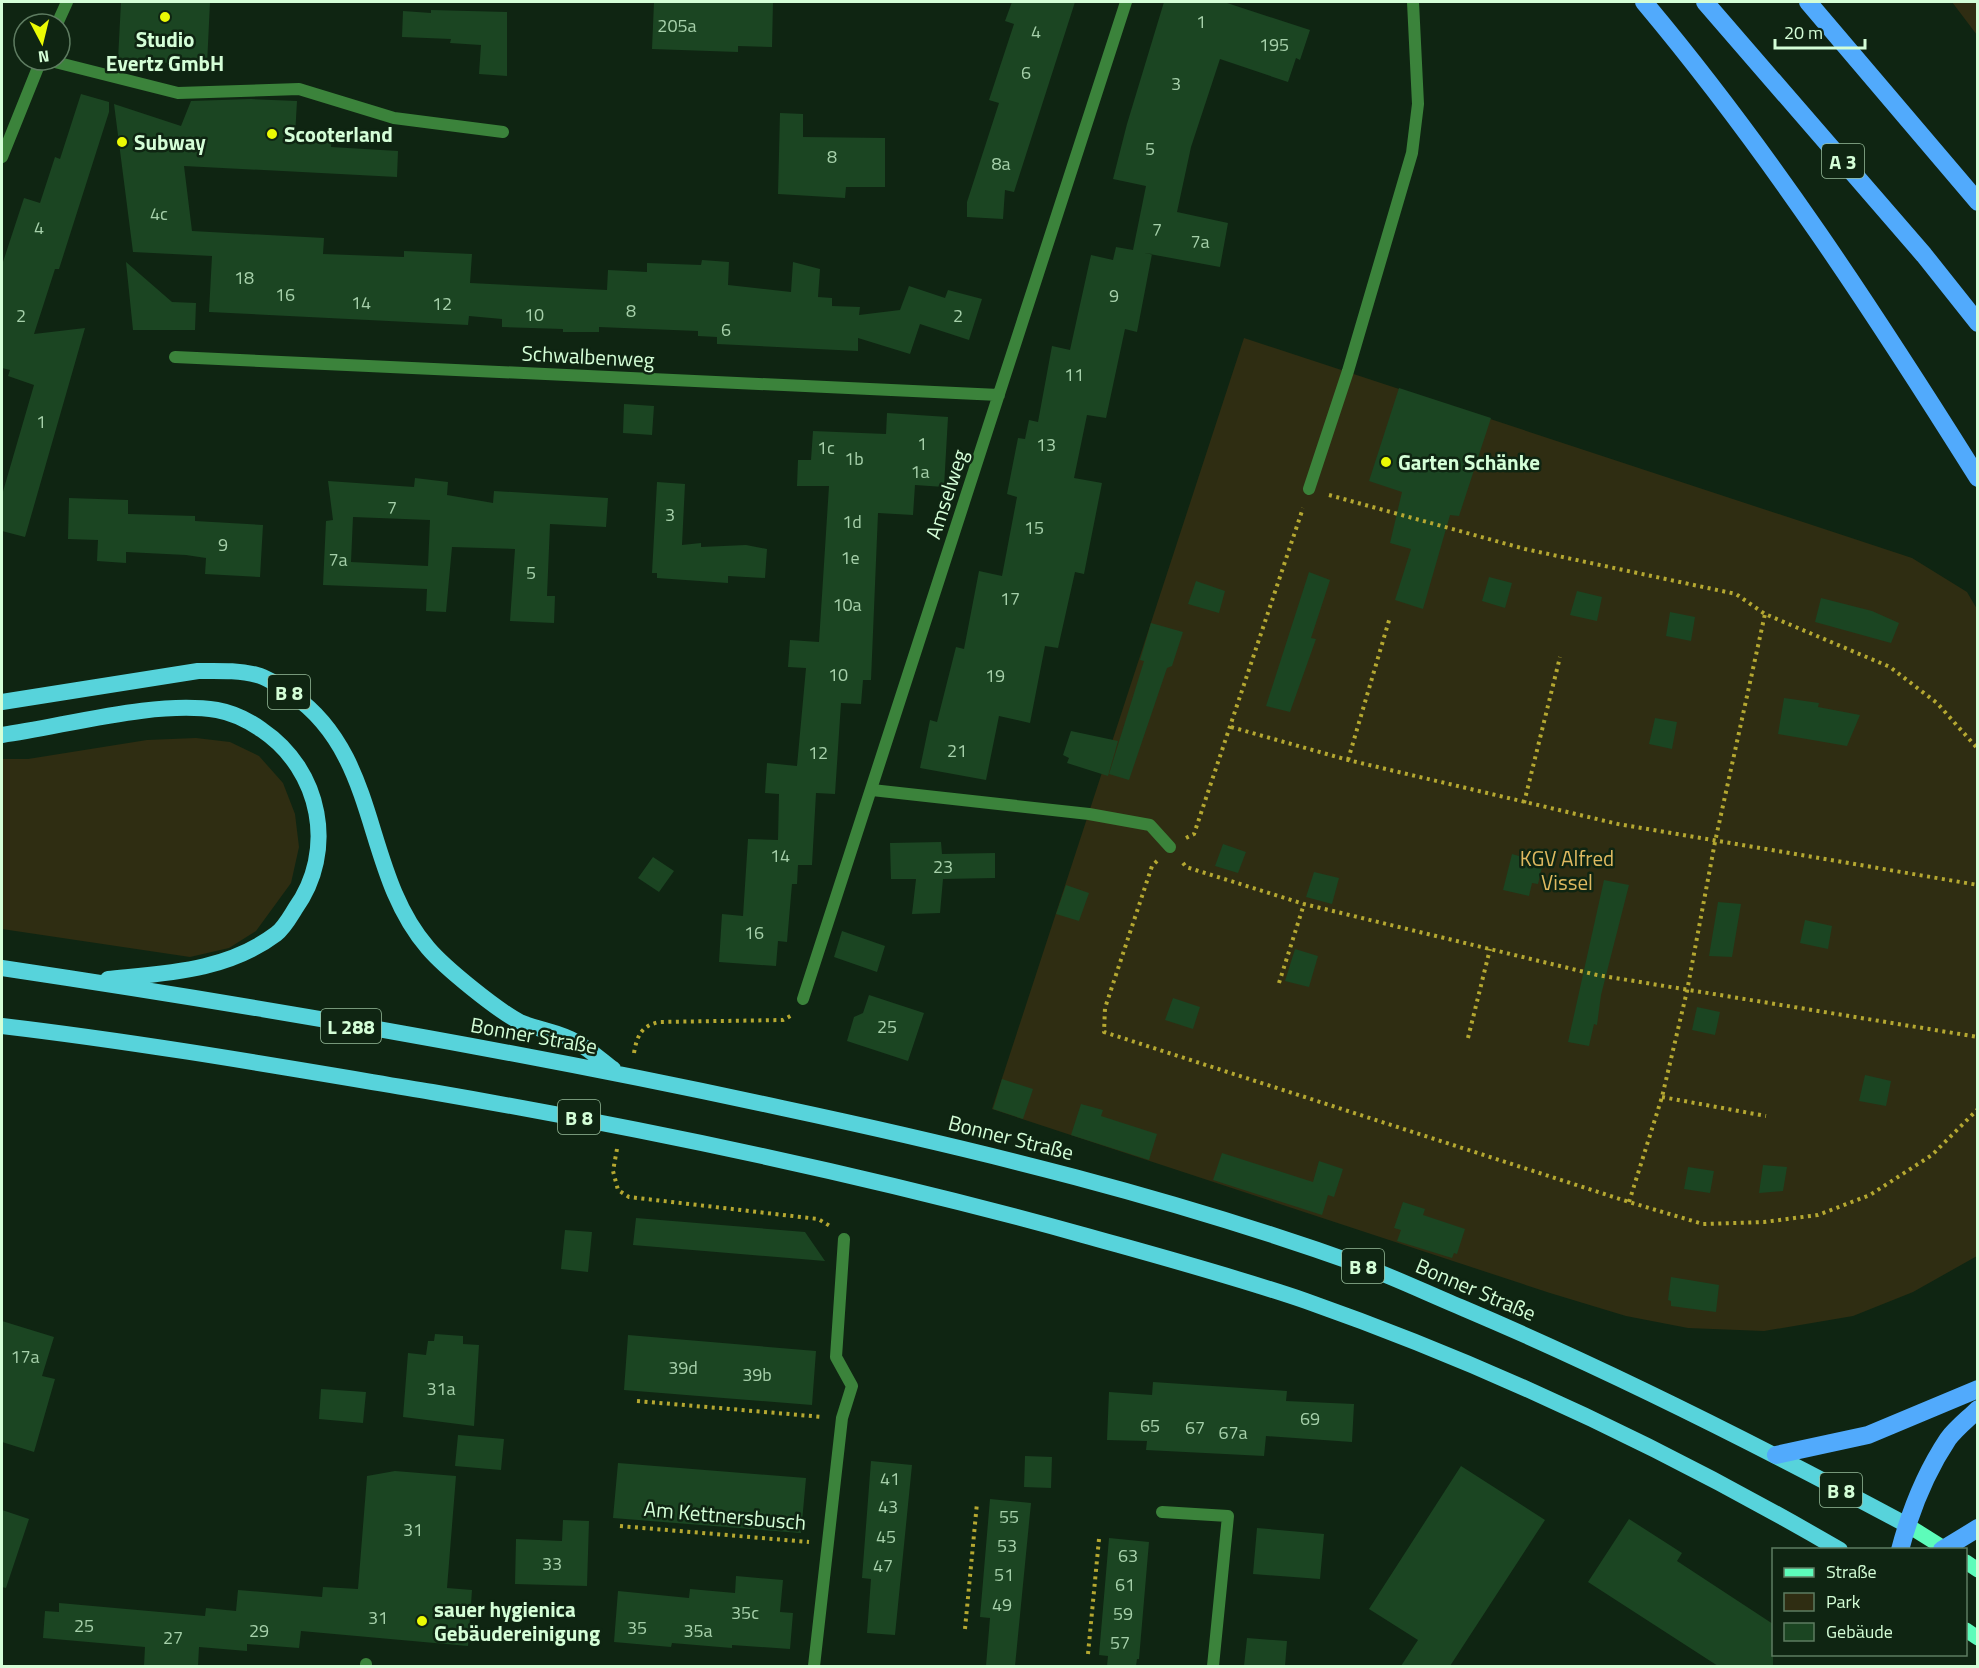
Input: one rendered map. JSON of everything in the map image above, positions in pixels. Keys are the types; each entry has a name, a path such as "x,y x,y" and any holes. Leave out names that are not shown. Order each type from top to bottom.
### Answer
{"highway":[{"path":"1644,2 1754,142 1830,248 1977,478"},
{"name":"A 3","path":"1705,2 1924,255 1977,323"},
{"path":"1808,2 1977,202"},
{"name":"B 8","path":"2,702 198,671 230,671 259,675 284,688 323,720 339,742 360,787 389,878 405,913 427,948 453,973 520,1022 575,1041 616,1072"},
{"path":"2,735 179,707 218,710 244,717 281,743 300,768 313,797 320,830 317,866 306,894 278,932 243,956 193,970 86,981"},
{"name":"Bonner Straße","path":"2,968 616,1072 927,1139 1106,1185 1234,1222 1367,1268 1554,1346 1776,1455 1907,1525"},
{"name":"B 8","path":"2,1026 125,1041 578,1117 861,1176 1158,1256 1305,1301 1504,1380 1701,1472 1836,1548"},
{"path":"1776,1455 1868,1435 1977,1389"},
{"path":"1901,1548 1907,1525 1927,1477 1949,1438 1977,1409"},
{"path":"1946,1548 1977,1528"}],"main road":[{"name":"Bonner Straße","path":"1907,1525 1942,1548"}],"street":[{"name":"Amselweg","path":"803,999 1126,2"},
{"path":"1309,489 1348,371 1412,153 1418,104 1413,2"},
{"path":"72,66 178,93 298,89 394,118 503,132"},
{"path":"2,157 36,72"},
{"name":"Schwalbenweg","path":"175,357 999,395"},
{"path":"872,790 1089,814 1140,823 1150,825 1170,847"},
{"name":"Am Kettnersbusch","path":"814,1666 842,1418 852,1386 836,1357 844,1239"},
{"path":"1162,1512 1228,1516 1213,1666"}],"path":[{"path":"1977,749 1937,703 1890,667 1765,614 1736,594 1525,549 1309,489 1194,834 1170,847 1152,866 1105,1008 1104,1032 1703,1224 1764,1222 1818,1215 1870,1195 1932,1155 1977,1108"},
{"path":"1629,1202 1662,1097 1687,991 1715,842 1765,614"},
{"path":"1348,760 1390,617"},
{"path":"1524,803 1560,657"},
{"path":"1231,727 1348,760 1524,803 1715,842 1977,885"},
{"path":"1170,847 1186,867 1304,904 1597,975 1977,1037"},
{"path":"1279,983 1304,904"},
{"path":"1468,1038 1490,949"},
{"path":"638,1035 649,1024 659,1022 783,1020 796,1012 803,999"},
{"path":"1662,1097 1767,1116"},
{"path":"613,1171 618,1190 629,1197 818,1219 844,1239"},
{"path":"637,1401 842,1418"},
{"path":"965,1629 977,1503"},
{"name":"Am Kettnersbusch","path":"620,1526 828,1543"},
{"path":"1088,1654 1098,1539"}],"green space":[{"path":"1952,2 1977,2 1977,35"},
{"name":"KGV Alfred Vissel","path":"1244,338 1912,558 1967,592 1977,609 1977,1256 1913,1292 1853,1316 1764,1331 1688,1328 1626,1316 1550,1293 992,1109"},
{"path":"196,738 230,742 259,756 283,783 295,814 299,847 291,883 256,931 229,948 190,957 2,929 2,759 28,759 147,740"}],"building":[{"path":"121,2 210,2 207,65 118,60"},
{"path":"654,2 773,2 772,47 738,46 738,52 652,49"},
{"path":"1012,2 1075,2 1014,192 1005,190 1003,219 967,217 967,202 999,103 989,100 1014,24 1005,21"},
{"path":"1164,2 1224,2 1310,30 1300,60 1296,58 1288,82 1220,59 1191,147 1177,212 1228,223 1220,267 1152,254 1137,332 1125,329 1106,418 1087,415 1074,478 1102,483 1084,574 1075,572 1058,648 1045,646 1030,723 999,716 986,780 920,768 930,720 937,722 956,647 964,649 979,571 1002,576 1017,497 1007,494 1018,438 1025,439 1029,420 1038,422 1052,346 1070,350 1091,255 1113,260 1116,247 1133,250 1146,186 1113,179"},
{"path":"431,10 507,12 507,76 479,74 481,45 450,43 451,39 402,37 403,11 431,13"},
{"path":"81,94 109,102 109,112 59,269 55,269 34,334 85,328 25,537 2,531 2,495 34,385 8,376 10,370 2,368 2,265 24,198 40,203 55,157 60,159"},
{"path":"251,99 297,101 295,136 332,138 331,147 398,151 397,177 184,166 192,231 324,238 323,254 404,257 404,251 472,254 470,283 607,290 608,270 647,272 647,263 701,265 702,260 729,262 728,285 791,292 793,262 820,269 818,297 832,298 832,306 860,307 859,315 900,310 909,286 945,298 948,290 982,299 969,340 920,324 910,354 858,338 858,351 717,344 717,337 698,336 698,331 599,327 599,332 563,332 563,329 502,327 502,319 469,316 468,325 209,312 212,256 133,252 114,104 181,126 191,101"},
{"path":"780,113 803,114 803,137 885,138 885,187 846,187 845,198 778,194"},
{"path":"126,262 172,302 196,303 195,330 133,330"},
{"path":"1399,388 1491,418 1459,516 1450,515 1423,609 1395,600 1411,549 1390,543 1402,492 1369,481"},
{"path":"624,404 654,406 652,435 623,433"},
{"path":"887,413 948,417 944,487 915,485 913,515 878,513 871,680 863,680 861,704 841,703 835,794 816,793 812,865 798,865 797,884 792,884 787,942 778,941 776,966 719,962 722,914 743,916 748,839 778,840 779,794 765,793 767,763 797,766 806,668 788,667 790,640 819,642 829,486 797,486 798,460 811,460 813,431 886,434"},
{"path":"415,478 448,482 447,495 493,503 494,491 608,498 606,527 550,524 547,596 555,596 554,623 510,621 515,549 452,547 446,612 426,611 427,589 323,585 326,521 333,520 328,481 414,487","holes":["353,517 430,520 428,566 351,562"]},
{"path":"657,482 685,484 682,545 701,543 701,547 746,545 767,549 765,578 728,576 728,583 657,578 657,573 652,573"},
{"path":"69,498 128,500 128,514 195,516 195,521 263,525 260,577 205,574 206,558 186,555 126,552 126,563 97,561 98,540 68,539"},
{"path":"1309,572 1330,580 1311,638 1316,639 1290,712 1266,706"},
{"path":"1489,577 1512,583 1505,608 1482,601"},
{"path":"1196,581 1225,591 1219,613 1188,604"},
{"path":"1577,591 1602,597 1597,621 1570,615"},
{"path":"1821,598 1872,611 1899,623 1891,643 1815,622"},
{"path":"1670,612 1695,617 1691,641 1666,636"},
{"path":"1151,623 1183,632 1172,666 1167,668 1129,780 1109,774 1144,661 1140,660"},
{"path":"1784,698 1819,703 1818,707 1860,715 1847,746 1778,734"},
{"path":"1655,718 1677,722 1672,749 1649,744"},
{"path":"1071,731 1118,741 1108,776 1067,763 1069,758 1063,755"},
{"path":"941,842 942,854 995,853 995,878 943,879 940,913 912,914 916,879 891,879 890,843"},
{"path":"1223,844 1246,852 1238,873 1215,866"},
{"path":"1512,854 1543,863 1538,884 1532,883 1529,896 1503,890"},
{"path":"653,857 674,871 659,892 638,878"},
{"path":"1314,872 1339,878 1332,904 1306,897"},
{"path":"1604,880 1629,885 1601,995 1597,1025 1594,1024 1589,1046 1568,1042"},
{"path":"1066,885 1089,893 1079,921 1056,914"},
{"path":"1718,902 1741,904 1732,957 1709,956"},
{"path":"1805,920 1832,926 1828,949 1800,943"},
{"path":"842,931 885,946 877,972 834,957"},
{"path":"1295,949 1318,956 1309,987 1285,981"},
{"path":"869,995 924,1013 908,1061 847,1041 854,1017 863,1013"},
{"path":"1173,998 1200,1007 1193,1029 1165,1020"},
{"path":"1697,1007 1720,1012 1715,1035 1692,1030"},
{"path":"1865,1075 1891,1081 1886,1106 1859,1101"},
{"path":"1002,1079 1033,1089 1023,1119 993,1109"},
{"path":"1081,1104 1103,1110 1101,1116 1157,1134 1149,1160 1071,1135"},
{"path":"1222,1153 1313,1182 1319,1161 1343,1169 1334,1197 1328,1195 1322,1215 1213,1180"},
{"path":"1763,1165 1787,1167 1783,1191 1759,1193"},
{"path":"1688,1167 1714,1171 1710,1193 1684,1189"},
{"path":"1403,1202 1425,1209 1423,1215 1465,1229 1457,1254 1454,1253 1452,1258 1397,1241 1401,1230 1394,1228"},
{"path":"636,1218 805,1232 825,1261 633,1245"},
{"path":"565,1230 592,1232 588,1272 561,1269"},
{"path":"1671,1277 1719,1285 1716,1312 1671,1306 1671,1301 1668,1300"},
{"path":"2,1321 54,1337 42,1376 55,1379 34,1452 2,1442"},
{"path":"435,1334 463,1336 463,1344 479,1345 474,1426 403,1417 408,1353 426,1355 428,1341 434,1341"},
{"path":"628,1335 816,1351 812,1405 624,1390"},
{"path":"1153,1382 1287,1391 1286,1401 1354,1404 1352,1442 1266,1436 1264,1456 1146,1450 1147,1441 1107,1440 1109,1392 1152,1395"},
{"path":"321,1389 366,1392 363,1423 319,1419"},
{"path":"458,1435 504,1439 501,1470 455,1466"},
{"path":"1025,1456 1052,1457 1051,1488 1024,1487"},
{"path":"871,1461 912,1465 895,1635 867,1633 871,1579 862,1578"},
{"path":"618,1463 806,1478 801,1533 613,1518"},
{"path":"1461,1466 1545,1520 1450,1666 1401,1666 1418,1640 1369,1609"},
{"path":"395,1471 456,1476 447,1588 472,1590 468,1646 301,1631 299,1648 247,1644 247,1651 199,1647 198,1666 144,1666 145,1647 43,1638 45,1611 59,1612 59,1603 205,1616 206,1608 236,1611 238,1590 322,1597 323,1587 358,1589 367,1476"},
{"path":"990,1499 1031,1503 1015,1666 986,1666 990,1618 980,1617"},
{"path":"2,1510 29,1519 6,1588 2,1587"},
{"path":"1629,1519 1682,1553 1677,1561 1772,1623 1773,1666 1718,1666 1588,1582"},
{"path":"563,1520 589,1521 587,1586 515,1584 516,1539 562,1541"},
{"path":"1257,1528 1324,1534 1320,1579 1253,1574"},
{"path":"1109,1538 1149,1542 1139,1659 1137,1659 1136,1666 1107,1666 1108,1656 1099,1655"},
{"path":"736,1576 783,1580 780,1612 793,1613 790,1649 732,1645 732,1648 672,1643 671,1647 614,1642 618,1591 689,1598 690,1589 735,1593"},
{"path":"1247,1638 1287,1641 1285,1666 1244,1666"}],"place":[{"name":"Studio Evertz GmbH","path":"165,17"},
{"name":"Scooterland","path":"272,134"},
{"name":"Subway","path":"122,142"},
{"name":"Garten Schänke","path":"1386,462"},
{"name":"sauer hygienica Gebäudereinigung","path":"422,1621"}]}
